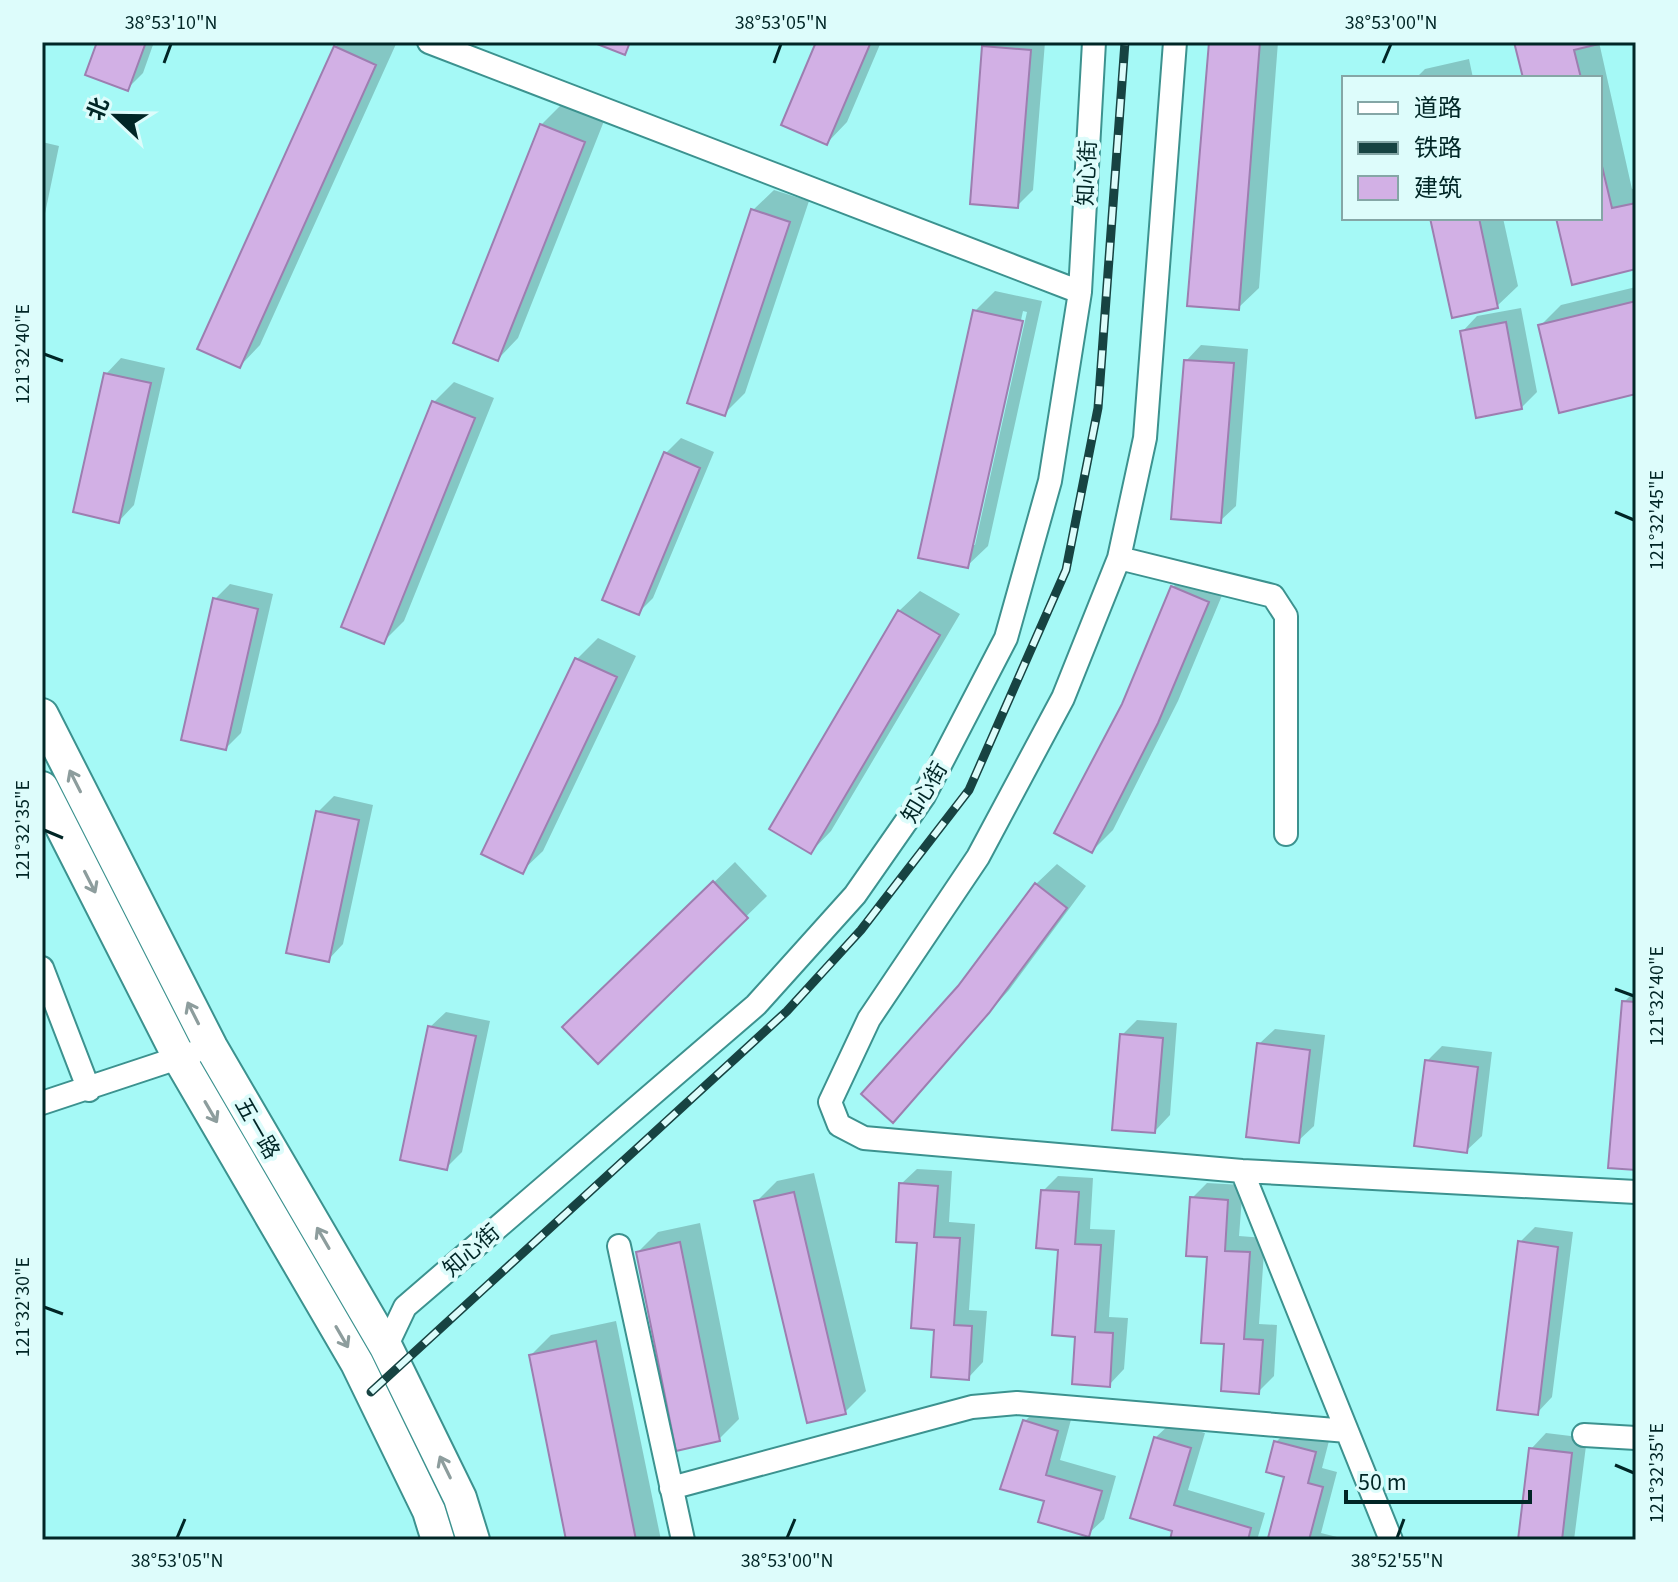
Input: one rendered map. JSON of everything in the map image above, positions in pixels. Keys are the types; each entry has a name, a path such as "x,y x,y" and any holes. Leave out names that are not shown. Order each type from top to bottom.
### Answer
{"main road":[{"name":"五一路","path":"44,724 211,1047 386,1347 460,1498 473,1540"},
{"name":"五一路","path":"42,788 180,1058 357,1363 429,1511 438,1540"}],"street":[{"path":"429,42 1080,292"},
{"name":"知心街","path":"386,1347 405,1307 756,1005 855,895 924,796 1006,638 1050,481 1080,292 1094,42"},
{"path":"1175,42 1145,438 1119,558 1056,712 978,857 869,1019 830,1102 839,1125 864,1138 1242,1171 1636,1192"},
{"path":"1119,558 1273,596 1286,616 1286,834"},
{"path":"42,968 89,1090"},
{"path":"42,1103 89,1090 211,1047"},
{"path":"1242,1171 1391,1540"},
{"path":"619,1246 683,1540"},
{"path":"671,1488 972,1407 1017,1403 1347,1431"},
{"path":"1584,1435 1636,1438"}],"building":[{"path":"97,42 146,42 128,91 85,75"},
{"path":"592,42 630,42 625,55"},
{"path":"816,42 871,42 827,145 781,125"},
{"path":"1209,42 1260,42 1239,310 1187,306"},
{"path":"1514,42 1607,42 1574,50 1580,76 1522,76"},
{"path":"334,46 376,65 240,368 197,349"},
{"path":"982,46 1031,50 1018,208 970,204"},
{"path":"540,124 585,142 498,361 453,343"},
{"path":"1602,166 1612,208 1636,203 1636,269 1572,285 1556,220 1602,220"},
{"path":"751,209 790,222 725,416 687,403"},
{"path":"1430,220 1479,220 1498,308 1452,318"},
{"path":"1636,301 1636,394 1559,413 1538,325"},
{"path":"973,310 1023,321 968,568 918,558"},
{"path":"1506,322 1522,409 1476,418 1460,331"},
{"path":"1184,360 1234,363 1221,523 1171,519"},
{"path":"104,373 151,383 119,523 73,512"},
{"path":"432,401 475,418 384,644 341,627"},
{"path":"664,452 700,468 639,615 602,600"},
{"path":"1171,586 1209,602 1158,723 1092,853 1054,833 1122,704"},
{"path":"213,598 258,609 226,750 181,740"},
{"path":"898,610 940,635 811,854 769,829"},
{"path":"575,658 617,677 523,874 481,854"},
{"path":"316,811 359,820 329,962 286,953"},
{"path":"713,881 748,918 598,1064 562,1027"},
{"path":"1035,883 1067,908 989,1013 893,1123 861,1094 958,986"},
{"path":"1622,1001 1636,1002 1636,1170 1608,1168"},
{"path":"428,1026 476,1036 447,1170 400,1160"},
{"path":"1120,1034 1163,1038 1155,1133 1112,1130"},
{"path":"1257,1043 1310,1050 1299,1143 1246,1137"},
{"path":"1425,1060 1478,1067 1467,1153 1414,1146"},
{"path":"899,1183 938,1186 934,1237 960,1238 954,1325 972,1326 969,1380 931,1377 934,1330 911,1328 917,1243 896,1242"},
{"path":"1041,1190 1079,1192 1075,1244 1101,1245 1095,1332 1113,1333 1110,1387 1072,1384 1075,1337 1052,1335 1058,1250 1036,1248"},
{"path":"794,1192 846,1414 807,1423 754,1201"},
{"path":"1190,1197 1228,1200 1225,1251 1250,1252 1244,1339 1263,1340 1259,1394 1221,1391 1224,1344 1201,1343 1207,1257 1186,1256"},
{"path":"1518,1241 1558,1247 1538,1415 1497,1410"},
{"path":"680,1242 720,1441 676,1451 636,1252"},
{"path":"596,1341 636,1540 566,1540 529,1355"},
{"path":"1023,1420 1058,1431 1046,1475 1102,1491 1089,1537 1038,1522 1044,1501 1000,1489"},
{"path":"1154,1437 1191,1448 1174,1505 1251,1528 1248,1540 1170,1540 1172,1531 1130,1518"},
{"path":"1274,1441 1316,1452 1308,1483 1323,1487 1309,1540 1268,1538 1284,1477 1266,1472"},
{"path":"1529,1448 1572,1453 1562,1540 1518,1540"}],"railway":[{"path":"371,1392 787,1011 861,930 969,790 1066,570 1098,408 1125,42"}]}
